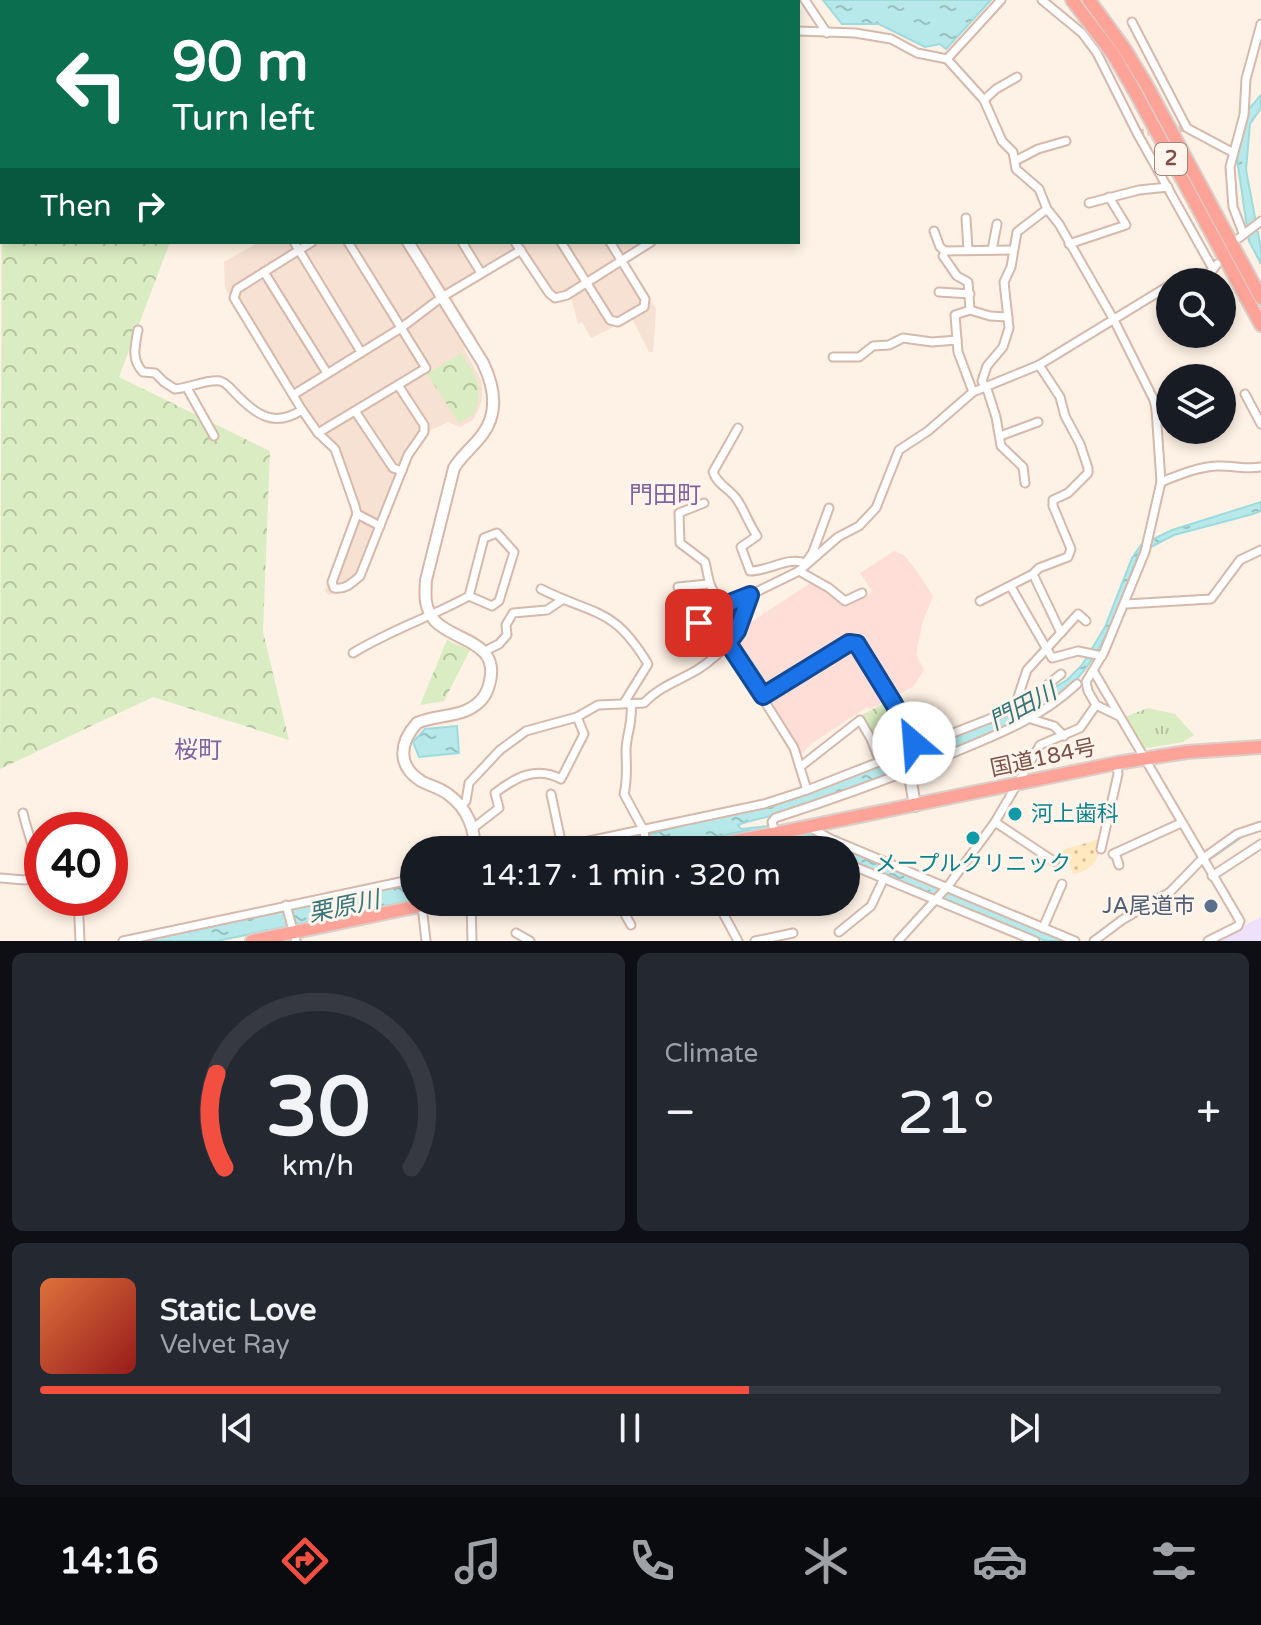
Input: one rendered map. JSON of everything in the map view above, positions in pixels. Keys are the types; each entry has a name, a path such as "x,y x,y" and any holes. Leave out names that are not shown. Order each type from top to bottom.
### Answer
{"highway":[{"name":"2","path":"1072,0 1106,44 1134,90 1261,325"},
{"name":"2","path":"1089,0 1146,84 1261,298"},
{"name":"国道184号","path":"760,836 811,828 1117,763 1187,752 1261,747"},
{"path":"252,941 400,911"}],"street":[{"path":"805,0 827,33"},
{"path":"947,59 1001,0"},
{"path":"1042,0 1082,33 1097,53 1137,133 1214,268"},
{"path":"1050,0 1064,13 1064,17"},
{"path":"1132,22 1187,128 1232,152"},
{"path":"1260,221 1243,233 1233,207 1230,167 1244,115 1246,79 1261,24"},
{"path":"800,31 855,33 891,39 917,53 947,59 984,100 1002,141 1013,152 1016,169 1039,189 1047,209 1114,320 1156,409"},
{"path":"984,100 1017,77"},
{"path":"1015,161 1038,149 1066,141"},
{"path":"1089,203 1168,187"},
{"path":"1069,244 1126,225 1109,197"},
{"path":"1025,483 1023,467 1001,446 988,392 982,381 987,366 1003,347 1009,328 1004,282 1011,267 1017,232 1047,209"},
{"path":"966,218 968,250"},
{"path":"992,250 997,224"},
{"path":"934,231 940,247 945,251 1012,250"},
{"path":"318,433 426,368 349,244"},
{"path":"409,244 490,378 493,409 482,434 454,468 426,580 425,598 437,623 476,643 488,660 491,678 487,694 465,711 417,723 403,743 403,756 408,769 415,777 450,795 460,807 473,836"},
{"path":"463,244 481,273"},
{"path":"562,244 610,320 618,322 644,307 645,299 611,244"},
{"path":"293,395 401,328 518,246 555,298 567,295 648,244"},
{"path":"361,352 297,246 237,289 234,298 302,410 318,433 335,449 357,514 332,582 334,588 340,589 360,576 408,455 424,432 424,425 398,385"},
{"path":"945,251 943,256 957,276 968,282 970,310"},
{"path":"264,272 327,373"},
{"path":"939,292 970,294"},
{"path":"699,623 727,604 803,566 838,537 859,526 876,508 899,450 928,431 973,392 1039,365 1156,294"},
{"path":"973,392 958,352 955,315 970,310 1008,317"},
{"path":"138,330 134,352 137,365 143,372 155,373 175,389 225,382 258,414 289,418 302,410"},
{"path":"833,357 859,357 873,346 889,345 903,338 932,342 957,340"},
{"path":"980,601 1011,587 1039,568 1068,557 1071,549 1053,500 1068,493 1088,473 1088,468 1060,397 1039,365"},
{"path":"187,388 214,436"},
{"path":"1245,394 1261,424"},
{"path":"355,411 393,468 402,471"},
{"path":"1000,436 1038,422"},
{"path":"738,428 713,472 717,481 738,500 744,517 757,536 741,547 750,571 775,568 782,563 799,560 845,601 862,593"},
{"path":"1120,716 1096,705 1086,682 1094,672 1126,604 1145,552 1161,482 1158,444"},
{"path":"1161,482 1189,471 1220,466 1233,469 1261,467"},
{"path":"704,503 679,513 680,543 705,562 708,584 714,594 727,604"},
{"path":"803,566 813,552 829,508"},
{"path":"357,514 380,526"},
{"path":"353,653 380,636 432,616 469,596 484,538 497,533 514,552 499,601 492,606 469,596"},
{"path":"1126,604 1211,599 1240,560 1261,550"},
{"path":"1033,574 1061,633"},
{"path":"678,587 708,584"},
{"path":"1011,587 1052,658 1078,651 1100,656"},
{"path":"541,589 562,600 593,608 614,621 633,639 648,664 628,704 633,721 626,746 628,778 624,794 645,836"},
{"path":"460,807 466,801 469,783 500,750 526,731 577,717 598,705 644,703 652,695 699,668 737,631 750,595"},
{"path":"483,652 499,644 507,635 506,625 513,613 547,610 562,600"},
{"path":"1015,707 1027,670 1078,614 1086,621"},
{"path":"728,643 794,748 807,790"},
{"path":"763,696 849,643 857,644 906,726 914,751 911,782 915,806"},
{"path":"1094,672 1240,921 1238,926 1218,939 1208,941"},
{"path":"625,836 764,804 914,751 1027,701 1061,674"},
{"path":"774,836 769,834 775,818 913,767 1029,719 1077,684"},
{"path":"898,941 938,898 995,822 1040,745 1080,728 1096,705"},
{"path":"472,829 499,808 495,793 514,778 548,772 561,779 584,734 577,717"},
{"path":"1029,719 1054,726 1064,736"},
{"path":"800,767 860,720 880,762"},
{"path":"1101,849 1118,774 1117,763"},
{"path":"551,794 560,836"},
{"path":"0,878 25,880 33,876 36,861 34,845 28,838 23,813"},
{"path":"995,822 1042,850 1055,862"},
{"path":"1119,865 1114,853 1181,823"},
{"path":"1094,941 1122,920 1170,892 1202,859 1237,834 1261,826"},
{"path":"811,828 1064,939 1075,941"},
{"path":"1212,876 1261,844"},
{"path":"860,869 938,898 1035,941"},
{"path":"839,932 871,906 884,878"},
{"path":"123,941 400,882"},
{"path":"1043,928 1062,884"},
{"path":"287,907 293,933"},
{"path":"79,916 80,941"},
{"path":"423,916 426,941"},
{"path":"471,916 472,941"},
{"path":"626,916 631,925"},
{"path":"725,916 738,941"},
{"path":"516,933 530,941"},
{"path":"755,941 793,933"}],"shaded area":[{"path":"256,244 654,244 629,260 628,267 656,309 653,352 649,352 632,318 591,338 582,322 578,324 571,297 561,303 548,299 523,258 518,256 454,294 453,301 478,340 464,349 482,382 482,400 478,411 473,420 460,427 448,422 431,430 422,440 410,460 365,572 353,587 329,595 325,591 353,507 333,453 296,408 225,288 224,262"},
{"path":"894,551 904,555 933,596 923,621 916,654 924,670 913,687 870,709 867,707 811,744 800,756 796,744 732,643 745,626 812,582 846,603 873,592 860,573"},
{"path":"1261,917 1261,941 1221,941 1223,936"}],"green space":[{"path":"2,244 169,244 119,377 270,451 263,632 289,740 153,697 0,769"},
{"path":"461,353 475,375 479,396 474,414 459,423 427,374"},
{"path":"447,640 470,650 444,701 420,705"},
{"path":"886,702 897,721 871,735 862,715"},
{"path":"1148,708 1175,714 1194,735 1183,742 1142,749 1125,717"}],"sand":[{"path":"1100,839 1096,848 1100,849 1099,854 1094,863 1073,874 1068,857 1062,850"}],"water":[{"path":"823,0 991,0 946,49 940,44 925,47 879,24 842,24"},
{"path":"1261,95 1261,108 1250,124 1246,170 1261,264 1249,241 1236,152 1248,110"},
{"name":"門田川","path":"1261,502 1261,511 1174,535 1139,553 1113,619 1088,666 1062,693 1029,716 881,778 791,811 738,825 741,829 768,826 815,836 775,836 749,830 720,836 642,836 780,801 867,770 1015,710 1067,680 1082,665 1105,627 1132,558 1141,545 1172,530"},
{"path":"457,726 459,753 419,757 413,742 425,729"},
{"path":"860,855 1064,941 1046,941 860,865"},
{"name":"栗原川","path":"400,886 400,903 217,941 141,941"}],"waterway":[{"path":"1209,860 1245,835"}],"tunnel":[{"path":"1137,133 1187,128"}],"place":[{"name":"河上歯科","path":"1015,814"},
{"name":"メープルクリニック","path":"973,838"},
{"name":"JA尾道市","path":"1211,906"}],"district":[{"name":"門田町","path":"665,495"},
{"name":"桜町","path":"198,750"}],"route":[{"path":"699,623 727,604 750,595 737,631 728,643 763,696 849,643 857,644 914,743"}]}
